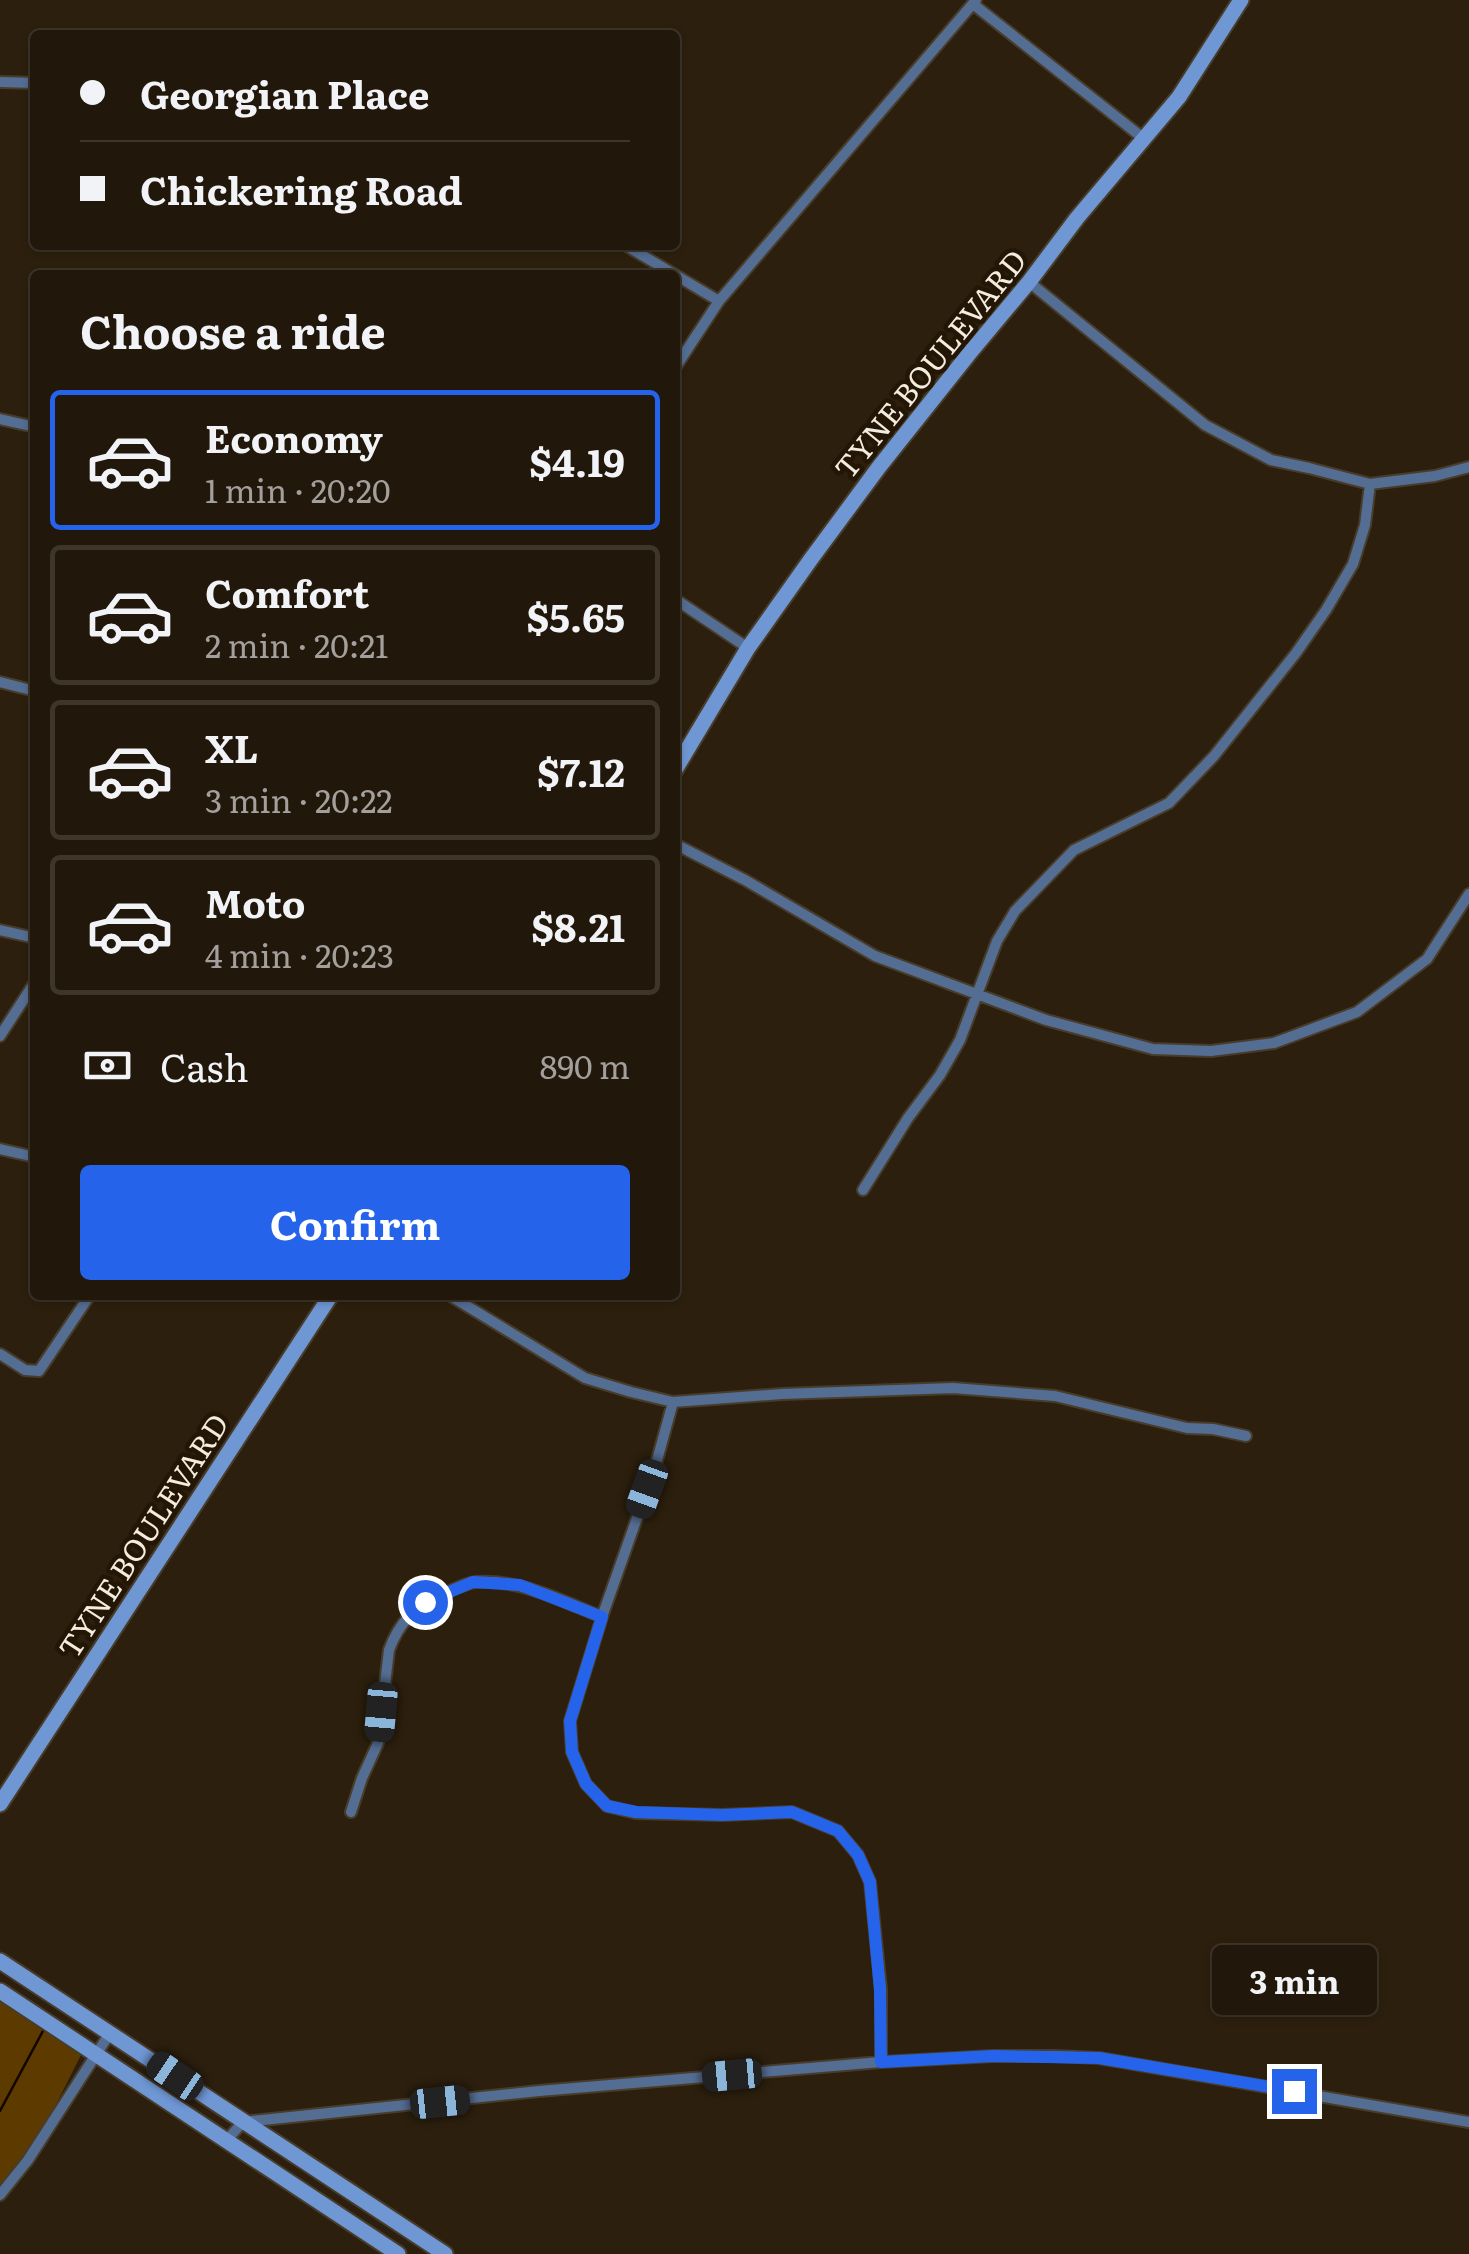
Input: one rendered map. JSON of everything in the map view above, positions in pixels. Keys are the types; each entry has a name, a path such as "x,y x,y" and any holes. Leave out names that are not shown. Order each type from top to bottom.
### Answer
{"street":[{"name":"TYNE BOULEVARD","path":"680,762 748,648 884,461 1030,282 1077,218 1179,97 1241,0"},
{"path":"680,360 719,301 974,2 1143,138"},
{"path":"0,82 30,83"},
{"path":"634,250 668,270"},
{"path":"680,278 719,301"},
{"path":"1030,282 1206,425 1270,460 1370,484 1435,476 1469,467"},
{"path":"0,419 30,426"},
{"path":"863,1190 960,1040 997,941 1016,911 1074,850 1168,803 1214,756 1296,654 1353,564 1365,525 1370,484"},
{"path":"680,602 748,648"},
{"path":"0,682 30,690"},
{"path":"680,847 876,956 978,996 1075,1029 1153,1048 1211,1052 1274,1043 1357,1012 1427,959 1469,894"},
{"path":"0,930 30,937"},
{"path":"0,1036 30,990"},
{"path":"0,1149 30,1156"},
{"path":"0,1354 25,1370 39,1371 87,1300"},
{"name":"TYNE BOULEVARD","path":"0,1804 328,1300"},
{"path":"457,1300 586,1378 674,1402 953,1388 1054,1396 1186,1428 1246,1436"},
{"path":"674,1402 570,1721 572,1752 586,1784 607,1806 636,1812 722,1815 792,1812 838,1831 858,1855 870,1882 880,1990 881,2062"},
{"path":"351,1812 378,1743 389,1650 412,1611 473,1582 520,1585 602,1617"},
{"path":"0,1961 445,2254"},
{"path":"0,1991 398,2254"},
{"path":"0,2195 28,2160 110,2033"},
{"path":"226,2141 243,2122 526,2092 993,2056 1099,2058 1469,2122"}],"shaded area":[{"path":"0,2001 82,2053 28,2160 0,2195"}],"waterway":[{"path":"0,2111 44,2029"}],"route":[{"path":"425,1602 473,1582 520,1585 602,1617 570,1721 572,1752 586,1784 607,1806 636,1812 722,1815 792,1812 838,1831 858,1855 870,1882 880,1990 881,2062 993,2056 1099,2058 1294,2091"}]}
